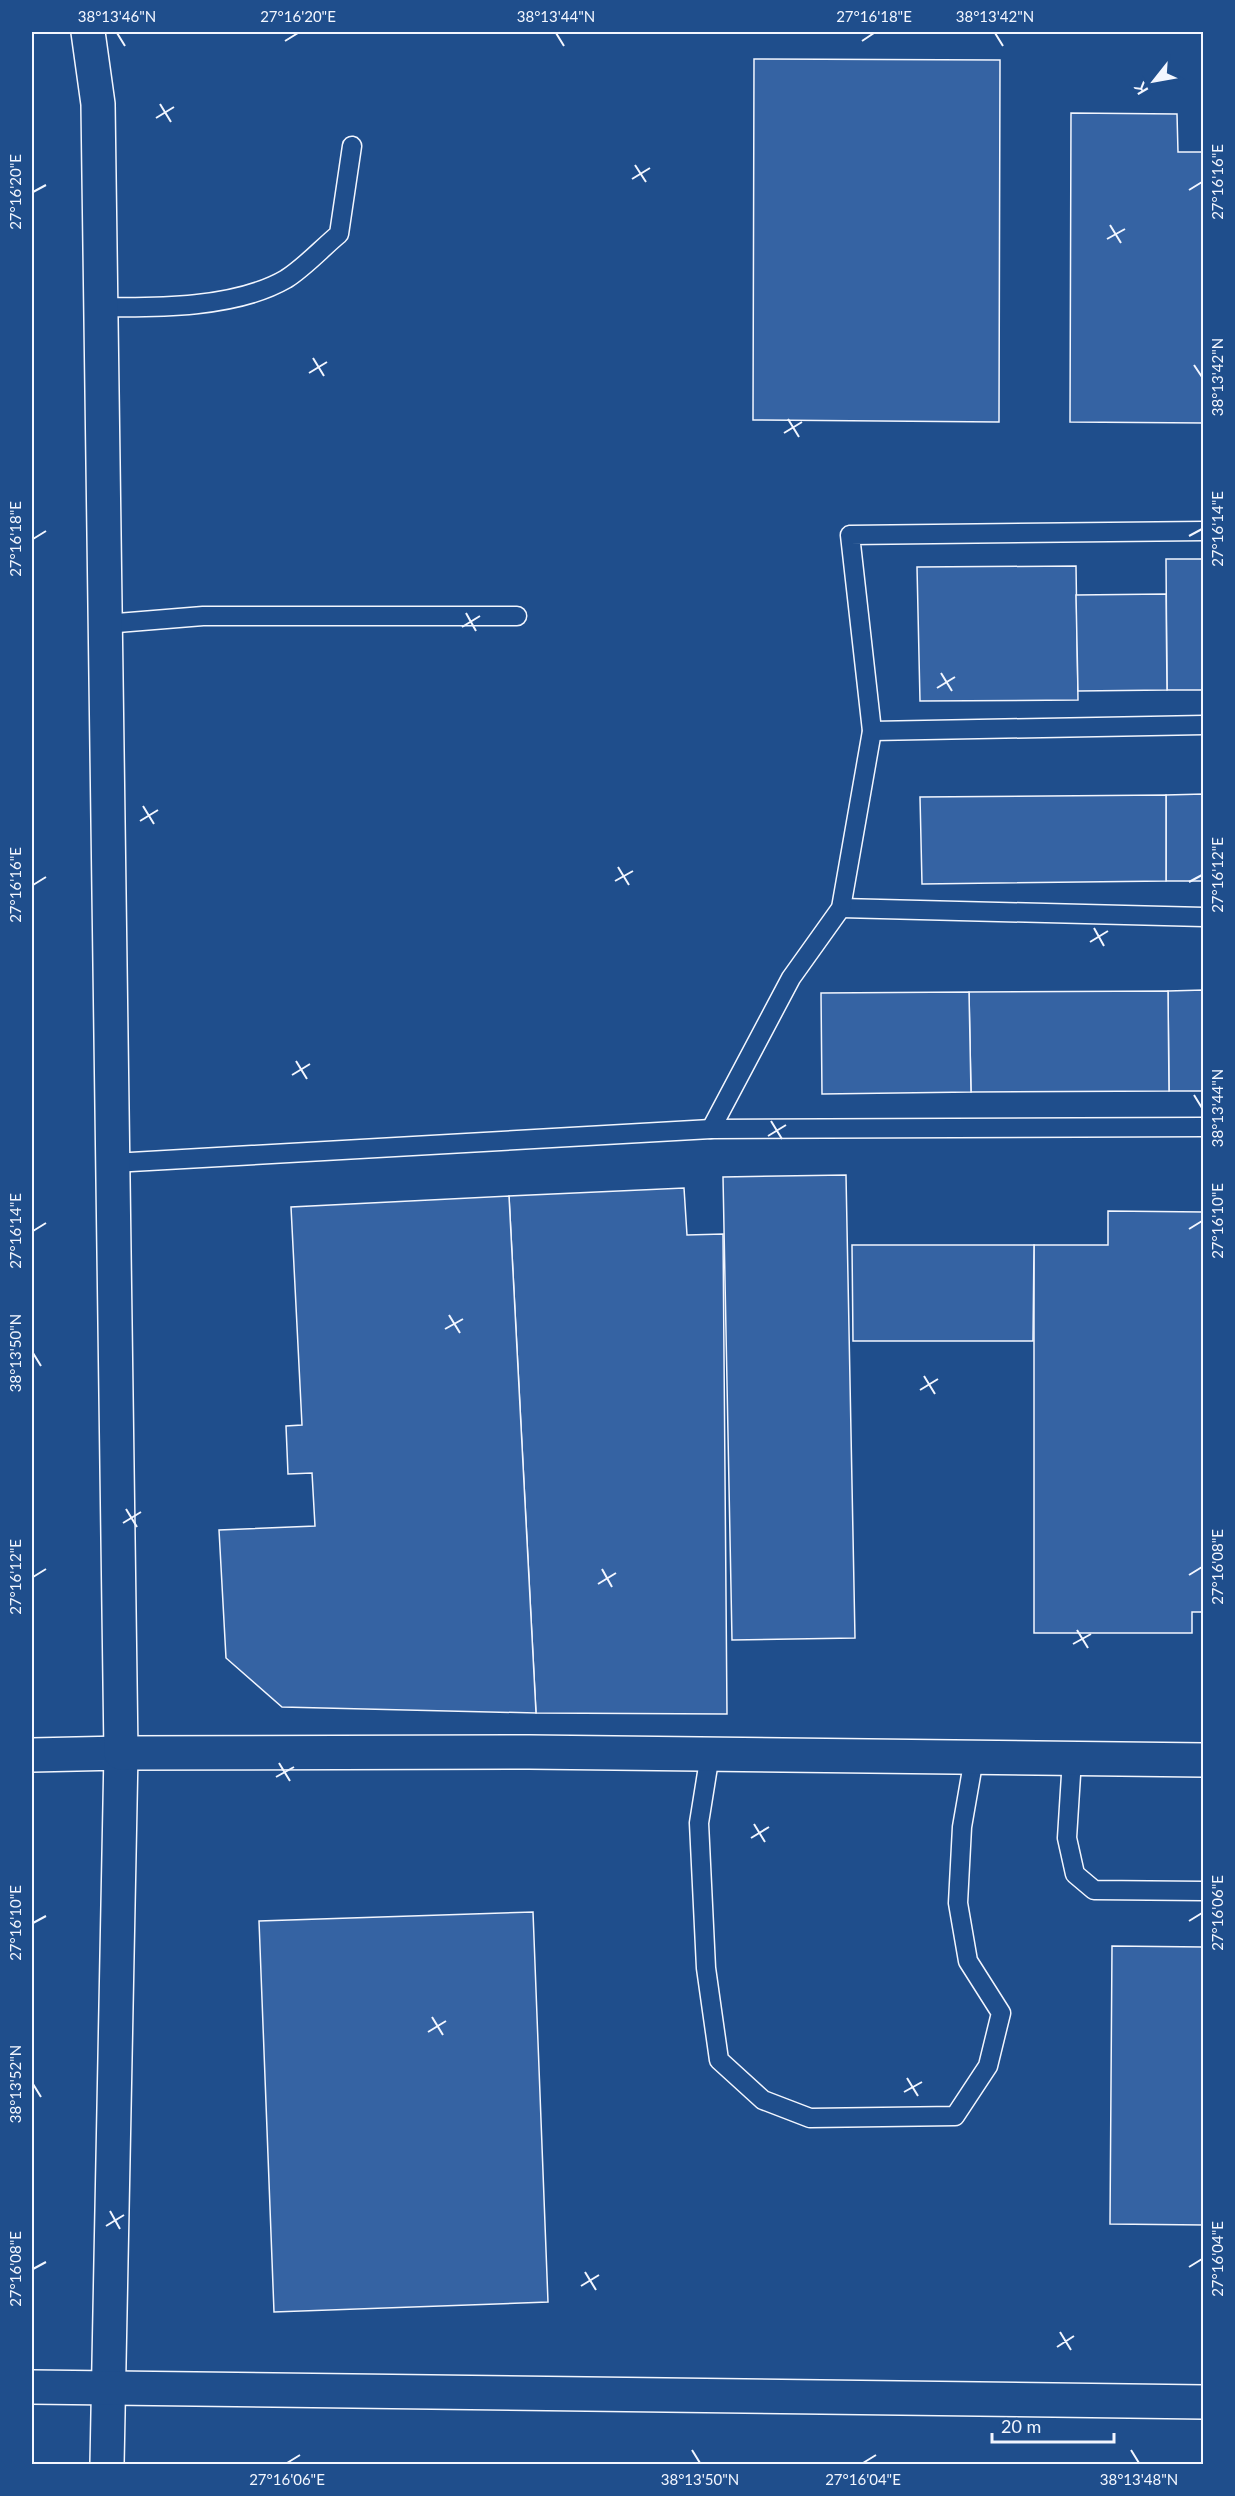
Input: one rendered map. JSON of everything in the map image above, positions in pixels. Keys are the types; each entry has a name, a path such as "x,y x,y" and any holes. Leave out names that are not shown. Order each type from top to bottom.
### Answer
{"street":[{"path":"88,32 98,104 121,1753 106,2464"},
{"path":"32,1755 121,1753 710,1754 1203,1760"},
{"path":"32,2387 1203,2402"}],"lane":[{"path":"100,307 148,308 236,298 286,279 339,234 352,146"},
{"path":"711,1129 791,978 841,908 872,731 850,535 1203,531"},
{"path":"105,624 202,616 518,616"},
{"path":"872,731 1203,725"},
{"path":"841,908 1203,917"},
{"path":"113,1162 711,1129 1203,1126"},
{"path":"710,1754 699,1823 706,1968 719,2060 763,2100 810,2118 955,2116 988,2066 1001,2013 968,1961 958,1903 962,1827 974,1758"},
{"path":"1072,1759 1067,1838 1076,1874 1094,1890 1203,1891"}],"building":[{"path":"754,59 1000,60 999,422 753,420"},
{"path":"1071,113 1177,114 1178,152 1204,152 1204,423 1070,422"},
{"path":"1166,559 1204,559 1204,690 1167,690"},
{"path":"1076,566 1078,700 920,701 917,567"},
{"path":"1166,594 1167,690 1078,691 1076,595"},
{"path":"1204,794 1204,881 1166,881 1166,795"},
{"path":"1166,795 1166,881 922,884 920,797"},
{"path":"1204,990 1204,1091 1169,1091 1168,991"},
{"path":"1168,991 1169,1091 971,1092 969,992"},
{"path":"969,992 971,1092 822,1094 821,993"},
{"path":"846,1175 855,1638 732,1640 723,1177"},
{"path":"684,1188 687,1235 723,1234 727,1714 536,1713 509,1196"},
{"path":"509,1196 536,1713 282,1707 226,1658 219,1530 315,1526 312,1473 288,1474 286,1426 302,1425 291,1207"},
{"path":"1108,1211 1204,1212 1204,1612 1192,1612 1192,1633 1034,1633 1034,1245 1108,1245"},
{"path":"852,1245 1034,1245 1033,1341 853,1341"},
{"path":"533,1912 548,2302 274,2312 259,1921"},
{"path":"1112,1946 1204,1947 1204,2225 1110,2224"}]}
